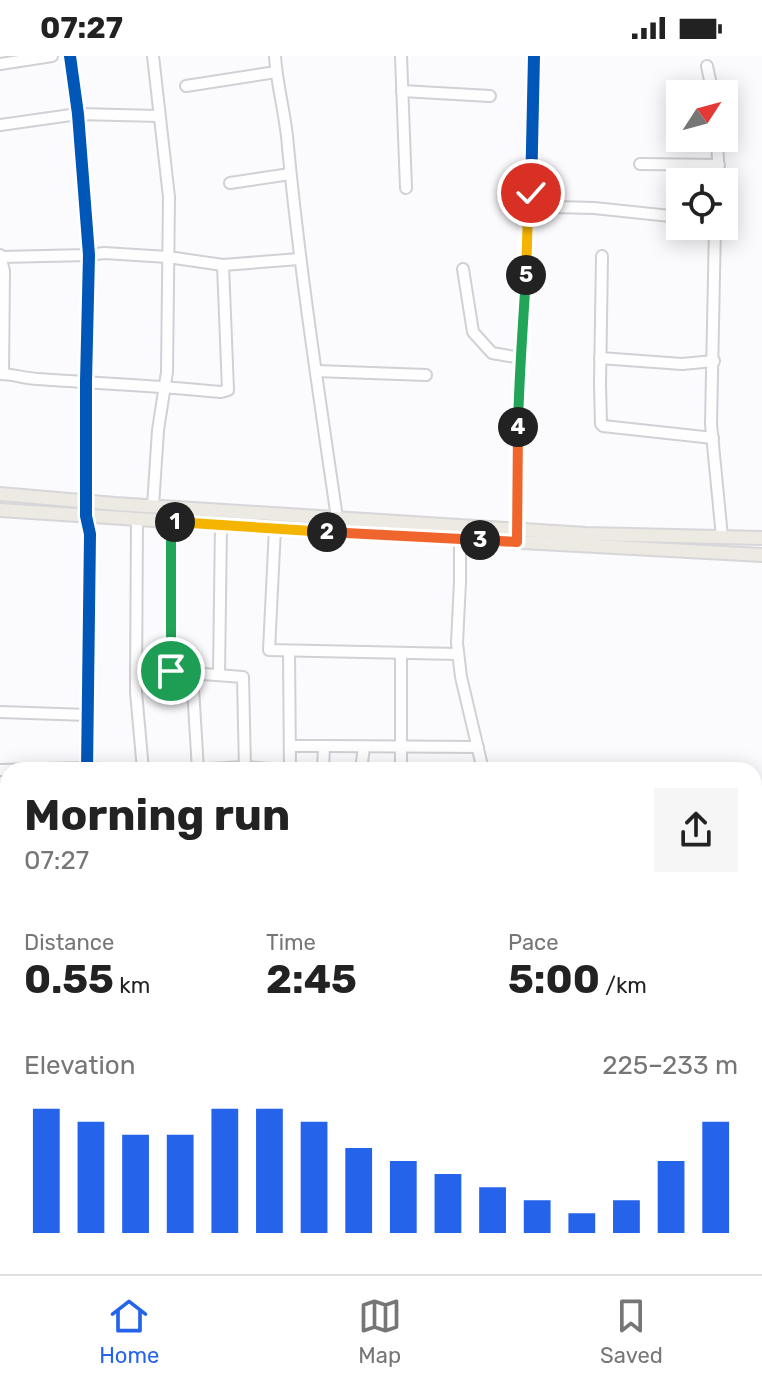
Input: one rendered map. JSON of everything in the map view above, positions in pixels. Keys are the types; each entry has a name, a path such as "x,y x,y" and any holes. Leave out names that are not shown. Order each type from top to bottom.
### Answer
{"main road":[{"path":"0,494 337,518 762,555"},
{"path":"0,510 460,539 586,534 762,538"}],"street":[{"path":"0,64 52,56"},
{"path":"70,56 78,114 89,255 86,381 86,516 90,534 87,762"},
{"path":"153,56 169,197 167,372 158,430 153,506"},
{"path":"275,56 299,259 337,518"},
{"path":"401,56 406,188"},
{"path":"518,536 519,388 531,193 534,56"},
{"path":"707,66 710,80"},
{"path":"186,86 276,72"},
{"path":"402,91 490,96"},
{"path":"0,125 78,114 159,116"},
{"path":"640,164 719,165 718,152"},
{"path":"230,183 290,174"},
{"path":"554,207 666,216"},
{"path":"715,240 711,424 722,537"},
{"path":"223,265 228,390 33,379 1,374 4,271 0,256 104,253 168,257 223,265 299,259"},
{"path":"602,256 600,413 603,426 713,438"},
{"path":"463,269 473,332 492,353 521,358"},
{"path":"600,358 682,364 714,361"},
{"path":"316,371 426,375"},
{"path":"137,519 136,669 142,762"},
{"path":"171,522 171,671"},
{"path":"219,674 221,525"},
{"path":"275,528 269,650 458,654"},
{"path":"460,539 458,654 481,762"},
{"path":"289,651 289,762"},
{"path":"401,653 401,762"},
{"path":"136,669 243,677 245,762"},
{"path":"192,672 198,762"},
{"path":"0,712 88,715"},
{"path":"290,746 478,747"},
{"path":"323,762 324,746"},
{"path":"362,762 364,747"}],"cycle path":[{"path":"70,56 78,114 89,255 86,381 86,516 90,534 87,762"},
{"path":"517,542 519,388 531,193 534,56"}],"route":[{"path":"171,671 171,522 517,542 519,373 531,193"}]}
